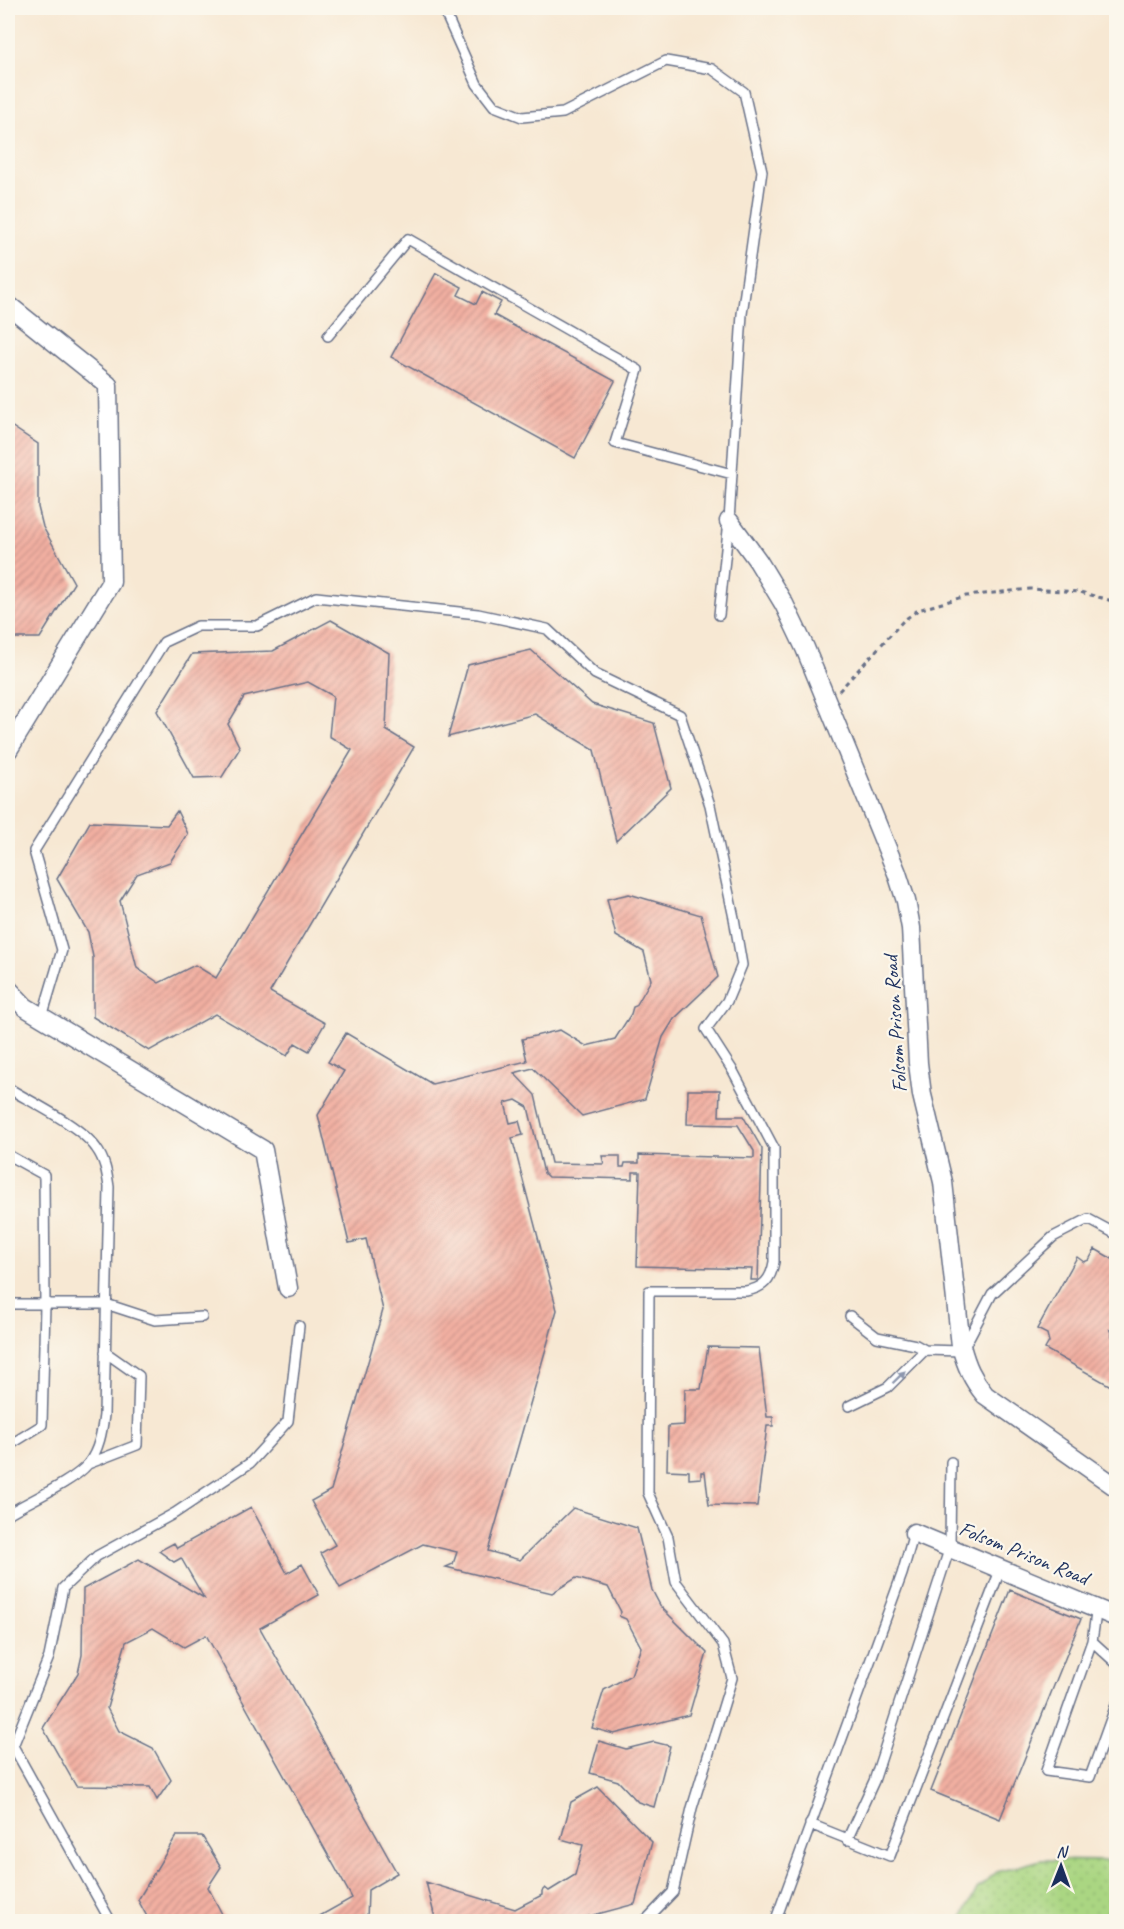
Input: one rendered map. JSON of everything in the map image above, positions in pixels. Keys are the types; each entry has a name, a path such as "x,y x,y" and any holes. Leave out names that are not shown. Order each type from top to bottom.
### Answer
{"street":[{"path":"8,305 108,385 111,582 8,750"},
{"name":"Folsom Prison Road","path":"729,521 758,561 805,648 897,873 906,901 911,928 919,1074 943,1182 962,1351 966,1366 985,1395 1116,1487"},
{"path":"8,989 25,1007 263,1150 288,1288"},
{"name":"Folsom Prison Road","path":"914,1533 1097,1607 1116,1617"}],"lane":[{"path":"442,8 477,84 494,106 522,117 563,113 666,61 712,69 744,92 762,171 742,314 729,521 719,615"},
{"path":"328,336 408,239 638,370 615,443 732,474"},
{"path":"42,1017 62,950 34,851 164,642 189,630 198,626 257,626 316,597 478,614 547,629 595,674 680,715 710,805 742,965 727,1002 706,1029 733,1071 774,1148 774,1262 769,1278 756,1289 746,1292 649,1291 648,1493 668,1538 676,1582 723,1644 732,1678 692,1808 673,1892 642,1922"},
{"path":"8,1088 79,1131 96,1147 106,1166 109,1187 104,1415 100,1440 88,1464"},
{"path":"8,1155 44,1176 45,1305 42,1425 8,1446"},
{"path":"850,1316 877,1337 916,1345 925,1350 962,1351 992,1294 1053,1237 1088,1220 1116,1234"},
{"path":"8,1304 106,1304 154,1320 202,1317"},
{"path":"111,1922 13,1746 49,1657 63,1588 97,1556 175,1513 250,1463 288,1421 299,1326"},
{"path":"849,1406 888,1387 925,1350"},
{"path":"8,1514 69,1479 88,1464 137,1445 139,1376 105,1352"},
{"path":"847,1840 874,1781 950,1547 951,1462"},
{"path":"775,1922 902,1574 914,1533"},
{"path":"810,1824 890,1857 1001,1568"},
{"path":"1097,1607 1092,1641 1046,1771 1090,1777 1116,1705"},
{"path":"1092,1641 1116,1663"}],"path":[{"path":"828,703 903,621 918,610 966,596 1030,589 1080,592 1116,602"}],"green space":[{"path":"1041,1860 1116,1861 1116,1921 961,1921 977,1889 997,1872"}],"building":[{"path":"436,273 462,287 458,295 476,304 482,292 501,302 494,315 615,381 575,458 391,357"},
{"path":"8,424 38,444 38,507 43,527 74,583 40,638 8,638 8,566 11,560 8,540"},
{"path":"331,620 389,653 386,730 414,747 270,992 325,1023 309,1051 295,1043 287,1056 215,1014 149,1051 93,1017 93,957 88,932 57,879 90,822 167,825 177,811 188,834 170,862 137,874 120,901 137,968 159,983 195,965 216,978 352,750 329,736 333,696 308,682 244,697 228,724 240,748 222,777 194,778 157,711 192,654 273,651"},
{"path":"531,650 592,704 654,723 671,788 616,841 594,750 535,714 448,737 468,665"},
{"path":"629,894 701,915 718,977 674,1019 663,1037 645,1099 582,1116 533,1068 514,1073 535,1095 551,1163 604,1164 602,1156 620,1156 620,1167 624,1167 625,1163 639,1163 639,1155 754,1158 754,1151 738,1125 687,1124 688,1090 720,1090 719,1116 743,1116 762,1149 758,1280 751,1280 752,1269 637,1266 640,1172 633,1172 633,1179 548,1177 544,1173 528,1107 516,1100 505,1103 510,1123 519,1121 523,1135 512,1138 557,1310 488,1551 520,1560 573,1508 637,1528 652,1590 661,1607 707,1653 689,1715 614,1734 592,1728 604,1690 631,1675 641,1647 626,1619 619,1616 621,1612 608,1587 576,1578 552,1593 446,1567 453,1564 457,1552 423,1544 340,1588 321,1553 335,1545 311,1501 331,1490 383,1310 366,1239 349,1243 318,1115 344,1071 328,1062 346,1033 432,1084 527,1061 522,1039 560,1030 586,1046 615,1039 651,980 644,952 616,936 607,899"},
{"path":"1095,1249 1116,1261 1116,1334 1110,1330 1116,1347 1116,1389 1045,1349 1049,1342 1047,1334 1037,1329 1077,1257 1084,1262 1089,1260"},
{"path":"708,1347 759,1348 767,1417 773,1417 773,1426 767,1426 757,1506 709,1505 705,1472 701,1472 701,1478 689,1479 689,1471 667,1470 668,1426 684,1425 685,1389 701,1389"},
{"path":"251,1507 287,1573 302,1564 319,1595 260,1628 397,1873 368,1890 367,1922 309,1922 352,1898 206,1635 184,1647 153,1628 126,1642 107,1708 119,1731 153,1748 171,1780 157,1800 150,1787 76,1786 43,1728 78,1673 82,1655 83,1589 139,1559 204,1598 181,1558 174,1562 159,1551 174,1543 177,1548"},
{"path":"1010,1590 1081,1619 1000,1819 931,1791"},
{"path":"599,1741 626,1749 654,1742 670,1746 654,1807 638,1802 618,1781 590,1773"},
{"path":"598,1787 652,1842 635,1904 568,1922 436,1922 426,1882 515,1909 542,1895 545,1888 549,1891 575,1875 583,1845 561,1839 571,1802"},
{"path":"176,1836 202,1836 221,1867 208,1887 223,1916 239,1922 150,1922 138,1900"}]}
